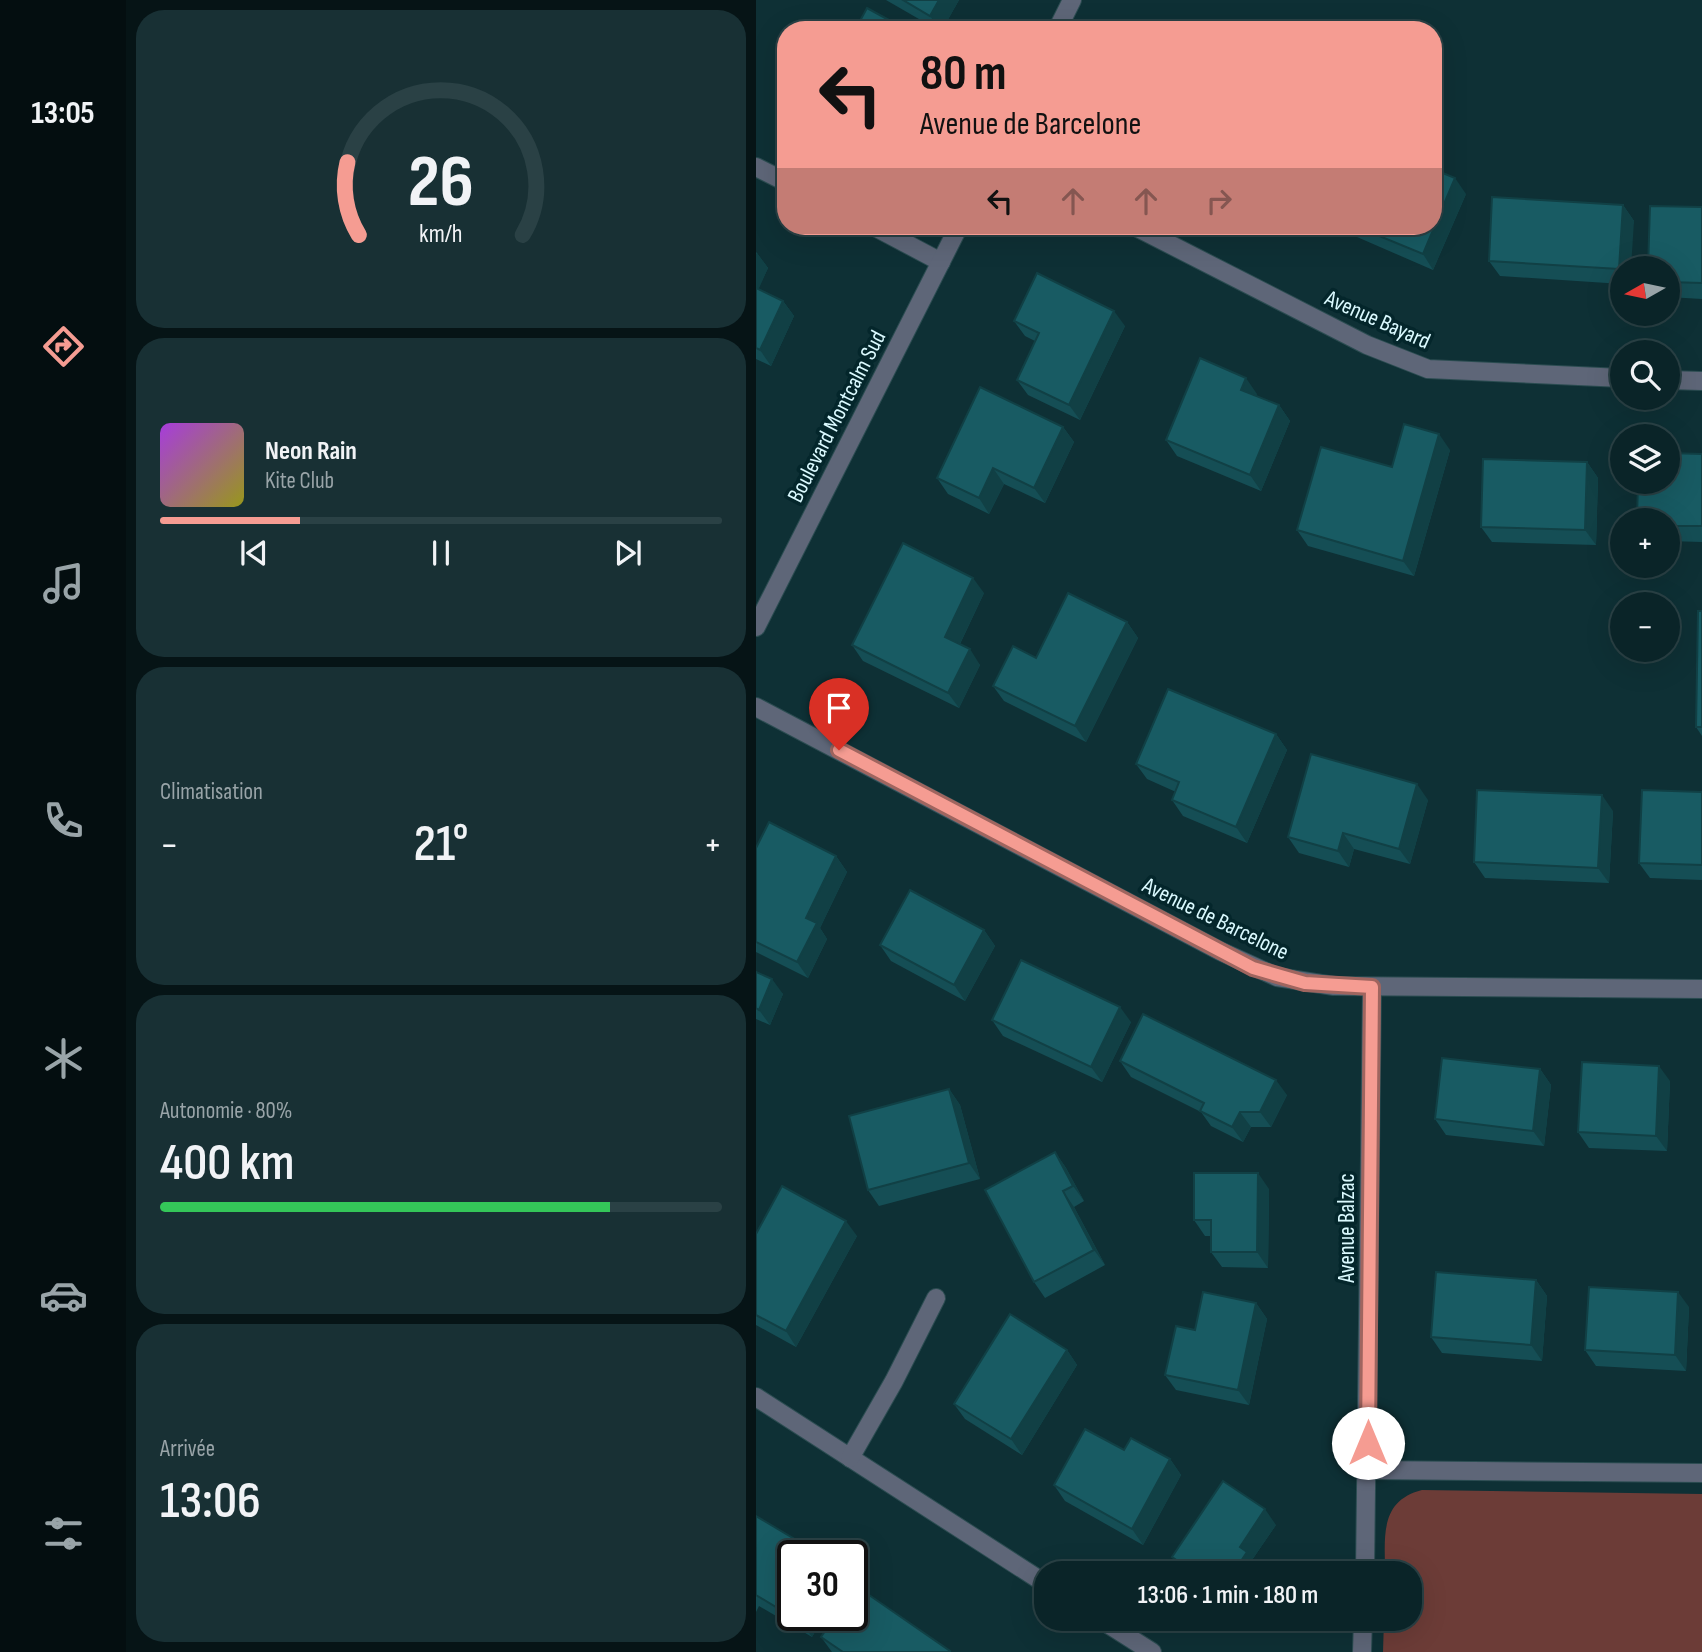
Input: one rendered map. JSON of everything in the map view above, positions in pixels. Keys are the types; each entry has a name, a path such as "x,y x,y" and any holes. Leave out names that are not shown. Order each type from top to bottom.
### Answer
{"street":[{"path":"1062,21 1072,0"},
{"path":"756,167 777,178"},
{"path":"890,235 941,262"},
{"name":"Boulevard Montcalm Sud","path":"756,627 954,235"},
{"name":"Avenue Bayard","path":"1151,235 1367,345 1428,369 1610,377"},
{"path":"1680,380 1702,381"},
{"name":"Avenue de Barcelone","path":"756,707 1253,968 1305,983 1372,987 1702,989"},
{"name":"Avenue Balzac","path":"1365,1561 1372,987"},
{"path":"850,1458 894,1381 936,1298"},
{"path":"756,1397 1034,1576"},
{"path":"1368,1470 1702,1473"},
{"path":"1119,1631 1152,1652"},
{"path":"1362,1652 1363,1631"}],"shaded area":[{"path":"1422,1490 1702,1494 1702,1652 1383,1652 1384,1631 1422,1631 1422,1561 1385,1561 1387,1522 1398,1503 1408,1495"}],"building":[{"path":"903,0 939,0 930,16"},
{"path":"867,8 891,21 860,21"},
{"path":"1442,173 1455,178 1442,209"},
{"path":"1492,197 1623,205 1620,256 1610,256 1610,268 1489,261"},
{"path":"1650,206 1702,207 1702,283 1680,282 1680,256 1648,256"},
{"path":"1377,235 1431,235 1423,254"},
{"path":"1037,273 1114,311 1069,405 1017,380 1039,333 1014,321"},
{"path":"756,288 783,301 760,350 756,348"},
{"path":"1200,358 1246,378 1241,390 1279,405 1250,475 1166,440"},
{"path":"980,387 1063,427 1034,488 993,468 979,498 937,478"},
{"path":"1404,424 1439,434 1403,561 1297,530 1321,447 1392,467"},
{"path":"1680,453 1702,454 1702,526 1680,526 1680,508 1637,508 1638,494 1680,494"},
{"path":"1483,459 1587,462 1585,530 1481,527"},
{"path":"903,543 973,578 945,637 970,649 948,693 852,645"},
{"path":"1068,593 1127,622 1075,726 993,686 1013,646 1036,658"},
{"path":"1698,611 1702,611 1702,727 1696,727"},
{"path":"1168,689 1276,734 1236,827 1172,800 1179,782 1136,764"},
{"path":"1311,754 1417,784 1399,849 1343,833 1338,851 1288,837"},
{"path":"1477,790 1602,795 1598,868 1474,862"},
{"path":"1642,790 1702,792 1702,865 1639,863"},
{"path":"769,822 836,856 806,918 817,923 797,962 756,942 756,848"},
{"path":"910,890 984,930 954,985 880,945"},
{"path":"1021,960 1120,1007 1091,1067 992,1020"},
{"path":"756,972 772,979 759,1010 756,1008"},
{"path":"1143,1014 1276,1080 1260,1112 1240,1112 1232,1127 1200,1111 1204,1103 1120,1061"},
{"path":"1442,1058 1540,1069 1533,1131 1435,1119"},
{"path":"1582,1062 1659,1066 1656,1136 1578,1132"},
{"path":"949,1089 969,1163 868,1190 849,1116"},
{"path":"1055,1152 1073,1186 1063,1191 1094,1250 1034,1282 985,1190"},
{"path":"1194,1173 1258,1173 1257,1252 1211,1252 1211,1220 1194,1220"},
{"path":"782,1186 846,1221 786,1331 756,1315 756,1234"},
{"path":"1436,1272 1536,1280 1531,1345 1431,1337"},
{"path":"1589,1287 1678,1292 1675,1355 1585,1350"},
{"path":"1203,1292 1256,1303 1238,1390 1165,1375 1176,1326 1195,1330"},
{"path":"1010,1314 1067,1350 1011,1439 954,1404"},
{"path":"1085,1429 1124,1450 1131,1438 1170,1459 1132,1529 1054,1485"},
{"path":"1223,1481 1265,1509 1240,1547 1247,1552 1241,1561 1178,1561 1172,1557"},
{"path":"756,1516 796,1540 777,1540 777,1608 756,1595"},
{"path":"868,1594 950,1651 843,1652 821,1637 825,1631 868,1631"}],"route":[{"path":"839,750 1253,968 1305,983 1372,987 1368,1443"}]}
